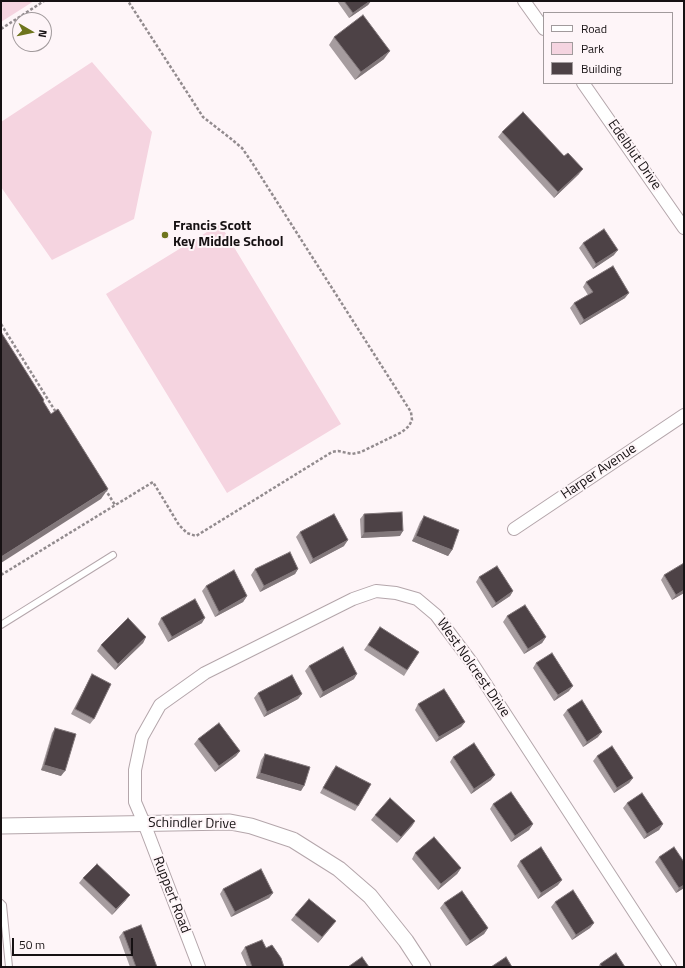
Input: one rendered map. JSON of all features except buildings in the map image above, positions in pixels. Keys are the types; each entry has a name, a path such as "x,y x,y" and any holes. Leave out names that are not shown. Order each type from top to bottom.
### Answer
{"street":[{"path":"524,1 543,28"},
{"name":"Edelblut Drive","path":"584,84 684,228"},
{"name":"Harper Avenue","path":"514,529 684,415"},
{"name":"West Nolcrest Drive","path":"144,823 135,802 134,770 142,737 160,705 205,673 353,599 376,591 396,593 417,599 436,615 472,663 670,967"},
{"name":"Schindler Drive","path":"1,826 230,822 252,826 293,840 339,869 370,896 406,941 423,967"},
{"name":"Ruppert Road","path":"144,823 199,967"}],"lane":[{"path":"1,625 113,555"},
{"path":"1,903 3,905 9,967"}],"path":[{"path":"1,29 44,1"},
{"path":"1,575 153,482 179,526 187,533 196,536 332,452 338,451 352,454 361,452 402,432 409,426 412,420 411,412 251,161 242,148 203,117 128,1"},
{"path":"1,324 60,418"},
{"path":"102,485 115,505"}],"green space":[{"path":"1,1 34,1 17,12 12,12 12,15 1,22"},
{"path":"92,62 152,132 134,219 52,260 1,187 1,122"},
{"path":"220,224 341,424 227,493 106,294"}],"place":[{"name":"Francis Scott Key Middle School","path":"165,235"}]}
